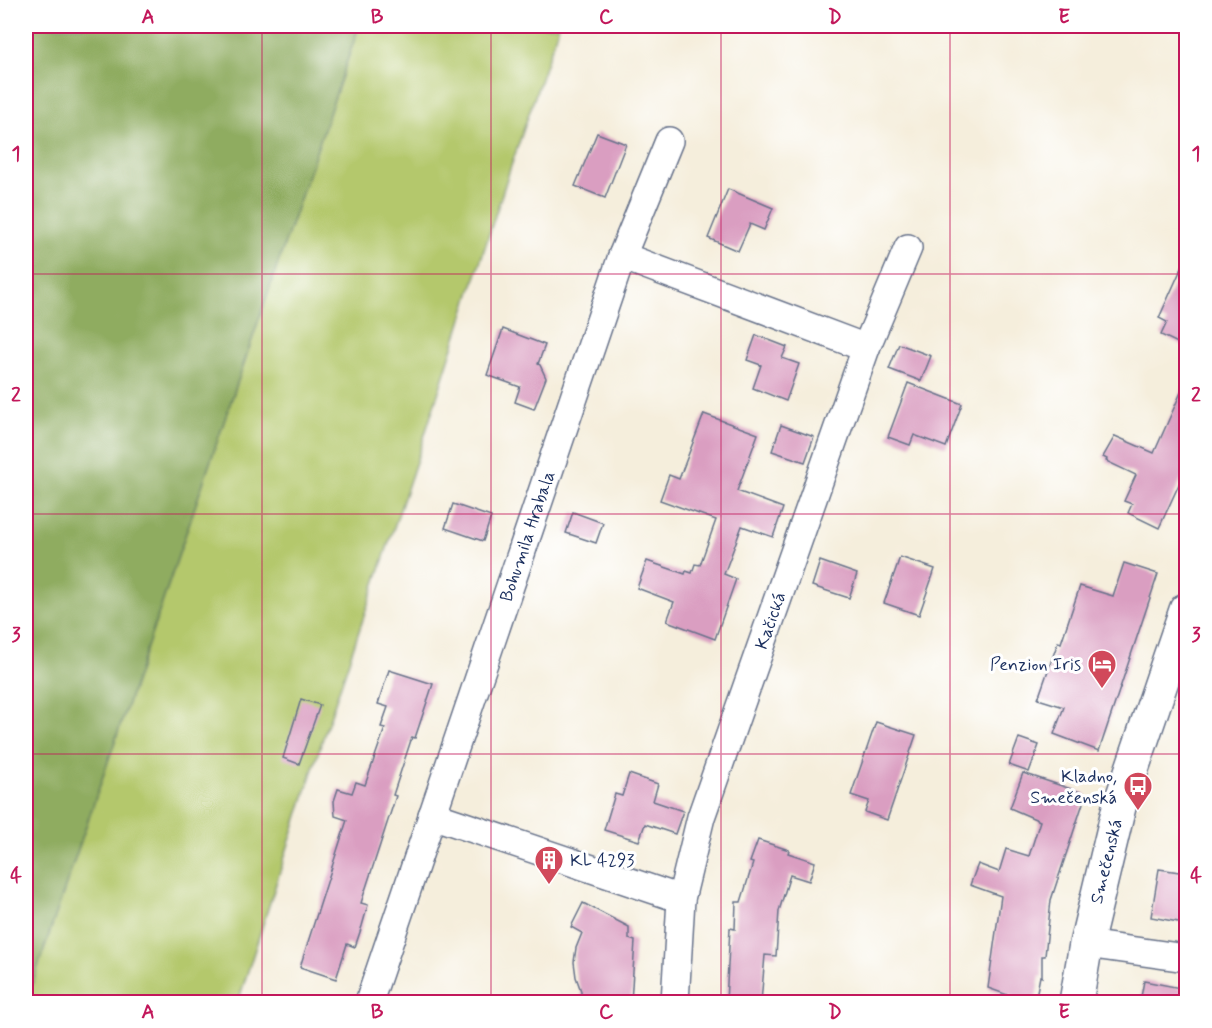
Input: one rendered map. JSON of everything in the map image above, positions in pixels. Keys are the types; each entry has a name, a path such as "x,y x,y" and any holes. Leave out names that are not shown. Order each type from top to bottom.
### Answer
{"street":[{"name":"Bohumila Hrabala","path":"369,1002 622,256 669,141"},
{"name":"Kačická","path":"675,1002 681,900 701,817 866,348 908,248"},
{"path":"622,256 866,348"},
{"name":"Smečenská","path":"1076,1002 1086,944 1119,807 1186,610"},
{"path":"432,814 681,900"},
{"path":"1086,944 1186,958"}],"green space":[{"path":"26,26 359,26 26,1002"},
{"path":"359,26 559,26 510,169 238,1002 26,1002"}],"building":[{"path":"597,133 626,144 605,198 575,186"},
{"path":"728,189 773,208 764,230 750,224 738,251 708,238"},
{"path":"1186,258 1186,347 1161,335 1167,322 1159,318"},
{"path":"503,329 545,345 538,364 546,378 534,409 515,402 520,387 487,375"},
{"path":"756,335 787,347 782,358 799,364 786,401 753,388 761,365 747,360"},
{"path":"899,344 931,356 921,381 889,369"},
{"path":"1186,381 1186,469 1159,528 1128,513 1132,504 1124,501 1136,475 1106,461 1107,459 1103,457 1115,436 1154,453"},
{"path":"908,383 962,404 946,447 914,435 910,445 888,437"},
{"path":"704,414 758,434 737,491 783,508 773,537 742,526 724,574 736,579 715,639 667,621 674,602 637,588 647,561 685,574 686,571 692,573 695,564 700,565 716,520 660,500 669,475 679,479"},
{"path":"781,425 814,437 805,462 772,451"},
{"path":"453,504 491,517 483,541 445,528"},
{"path":"573,512 603,523 596,543 566,533"},
{"path":"900,557 935,569 919,615 884,603"},
{"path":"820,561 857,574 849,598 812,586"},
{"path":"1124,563 1158,574 1099,751 1054,734 1064,707 1038,699 1058,642 1061,643 1080,586 1113,596"},
{"path":"389,670 433,684 415,738 412,737 393,795 396,796 361,903 368,905 362,926 355,947 347,944 336,979 300,967 347,820 335,816 334,801 338,789 352,793 356,782 365,785 385,728 381,727 388,707 378,704"},
{"path":"301,699 320,705 299,764 283,758"},
{"path":"876,722 916,735 887,820 865,812 869,801 851,795"},
{"path":"1019,738 1039,745 1029,772 1009,765"},
{"path":"1023,773 1086,794 1051,900 1045,956 1042,956 1042,977 1040,976 1035,1002 1027,1002 988,988 1001,896 970,885 978,864 999,872 1006,849 1029,856 1040,821 1010,808"},
{"path":"629,774 658,784 653,801 683,811 675,834 645,824 639,841 604,830 615,794 622,796"},
{"path":"758,840 789,850 788,853 815,862 809,881 790,875 779,911 776,956 765,955 761,1002 726,1002 730,928 735,929 736,902 741,902 753,863 750,862"},
{"path":"1159,869 1186,873 1184,923 1151,917"},
{"path":"583,903 629,927 629,939 635,941 631,1002 581,1002 581,991 574,962 582,933 571,927"},
{"path":"1144,981 1186,989 1186,1002 1140,1002"}],"place":[{"name":"Penzion Iris","path":"1102,690"},
{"name":"Kladno, Smečenská","path":"1138,812"},
{"name":"KL 4293","path":"549,886"}]}
